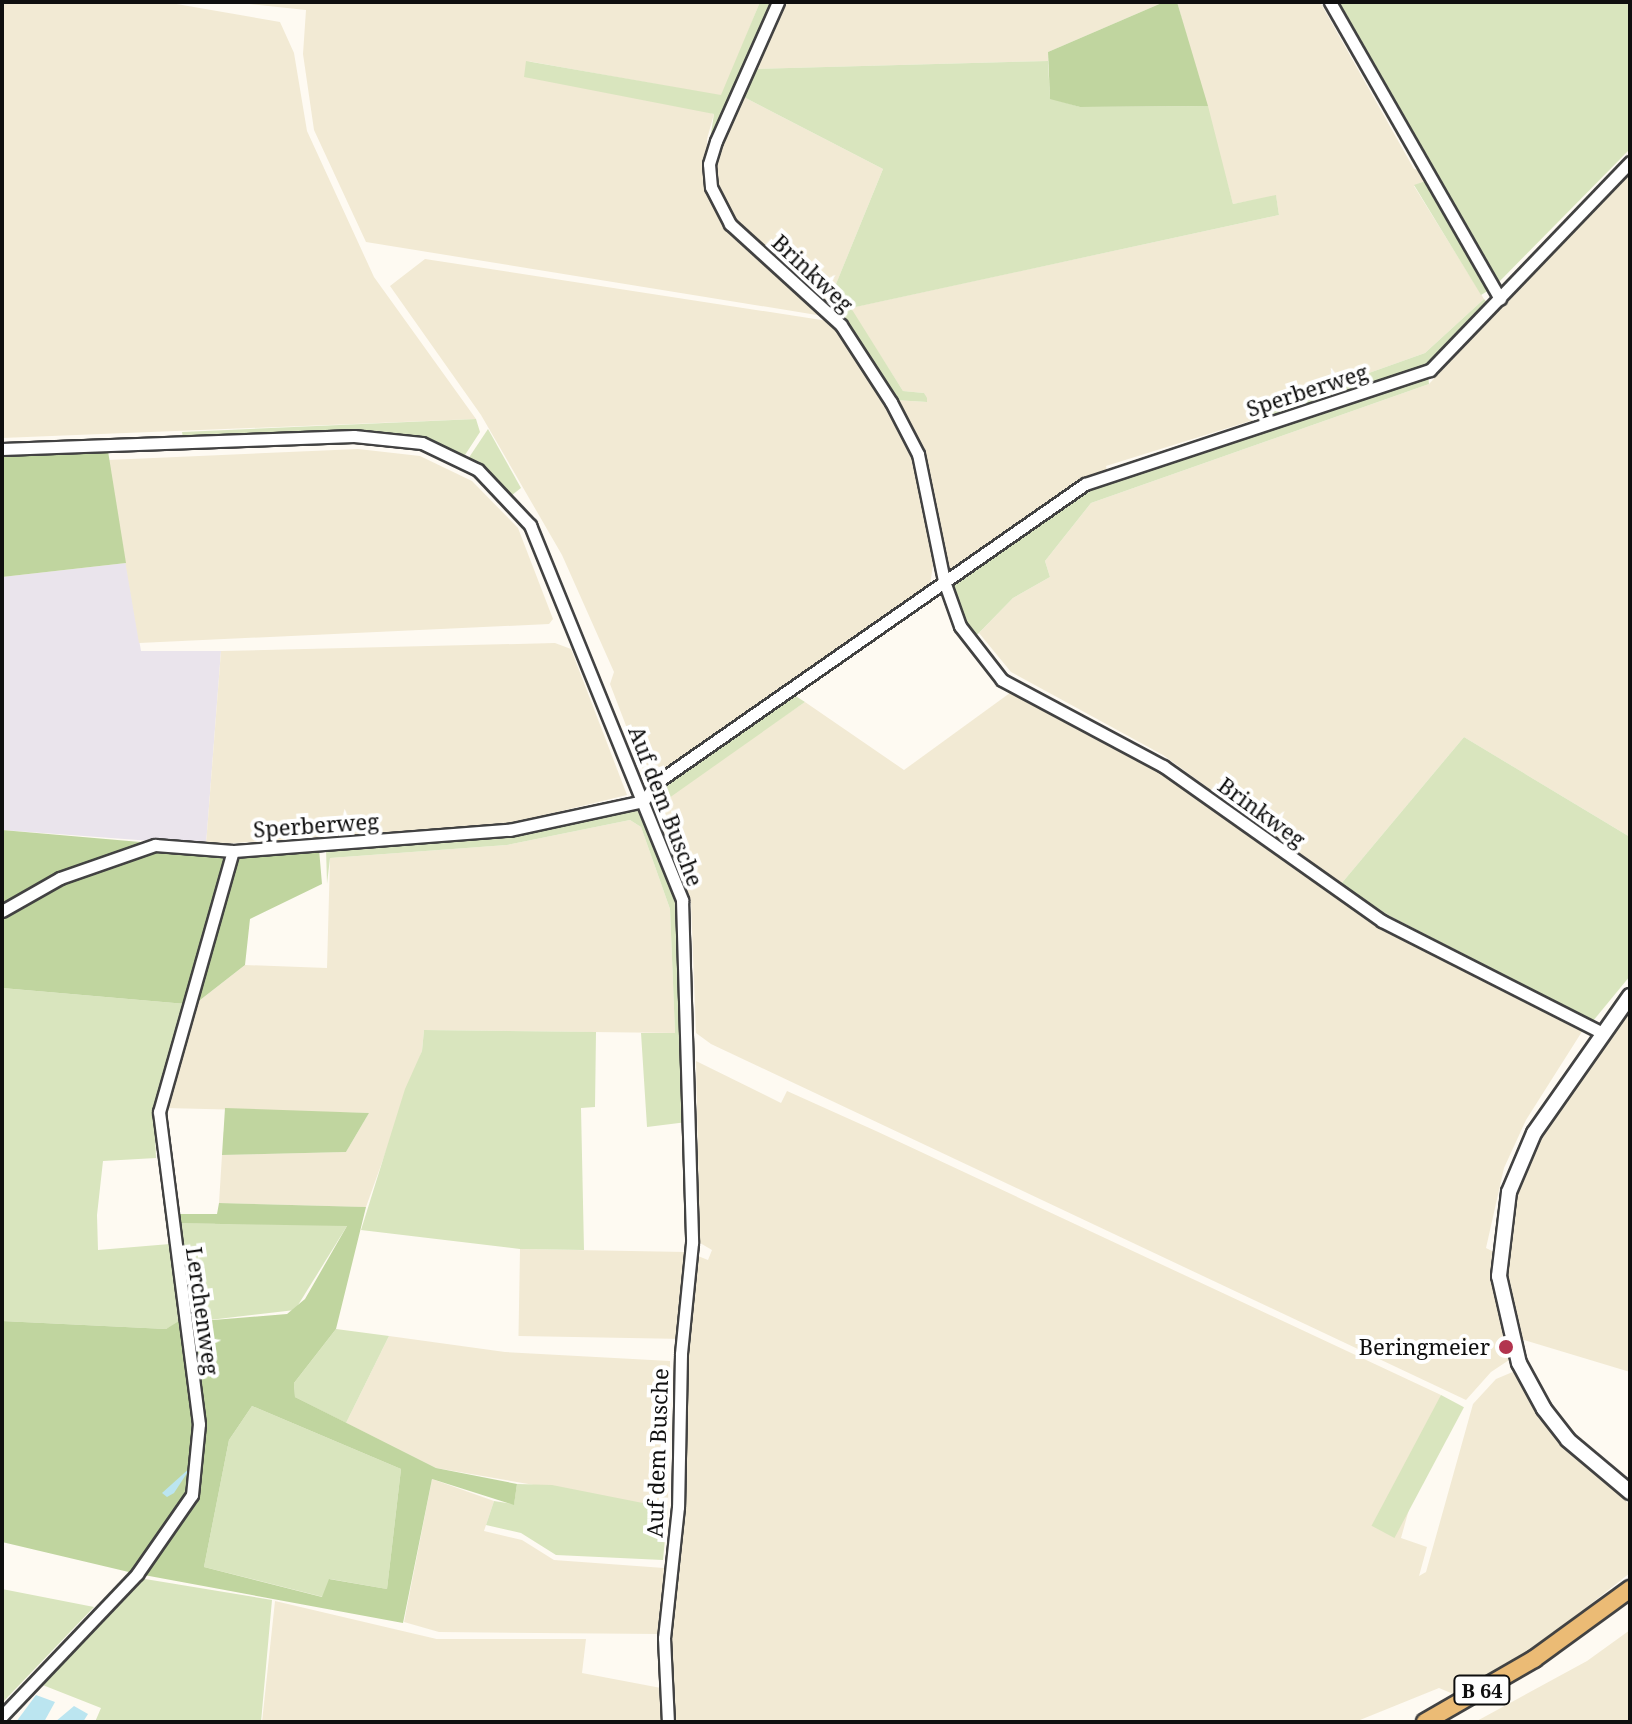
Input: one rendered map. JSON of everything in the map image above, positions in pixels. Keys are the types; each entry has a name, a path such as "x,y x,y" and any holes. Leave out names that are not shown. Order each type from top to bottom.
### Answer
{"main road":[{"name":"B 64","path":"1425,1722 1534,1659 1630,1589"}],"street":[{"name":"Brinkweg","path":"778,2 716,141 711,187 730,224 841,325 891,402 918,454 944,581 960,626 1002,680 1163,766 1382,921 1601,1032"},
{"path":"1330,2 1500,299"},
{"name":"Sperberweg","path":"944,581 964,573 1085,484 1430,370 1630,162"},
{"name":"Auf dem Busche","path":"2,449 354,436 422,443 478,470 530,525 682,900 692,1243 681,1354 678,1507 664,1638 668,1722"},
{"path":"643,801 660,780 944,581"},
{"path":"636,781 660,780"},
{"name":"Sperberweg","path":"2,911 60,878 155,845 233,851 509,830 643,801"},
{"name":"Lerchenweg","path":"2,1716 137,1574 192,1495 199,1424 159,1112 233,851"},
{"path":"1630,996 1601,1032 1520,1163 1504,1215 1499,1276 1519,1363 1544,1409 1568,1440 1630,1492"}],"shaded area":[{"path":"2,2 165,2 280,22 294,53 307,131 374,277 476,419 2,438"},
{"path":"231,2 760,2 722,96 527,61 714,114 707,139 707,188 727,228 734,221 715,186 713,165 738,94 883,169 823,316 366,242 314,130 303,54 306,10"},
{"path":"784,2 1164,2 1048,52 1048,61 752,69"},
{"path":"1177,2 1320,2 1414,169 1419,170 1424,181 1414,186 1484,299 1425,353 1268,409 1263,417 1106,466 1108,475 950,573 941,552 932,503 894,400 926,402 924,393 903,391 850,308 1279,215 1276,196 1233,204"},
{"path":"1630,169 1630,837 1464,737 1341,884 1163,755 1011,672 979,633 1013,598 1050,577 1045,561 1091,503 1429,384"},
{"path":"425,259 828,321 846,338 888,404 913,455 934,559 930,585 659,774 645,775 610,684 614,672 562,555 481,415 390,286"},
{"path":"358,449 420,456 472,481 518,528 553,619 549,624 139,643 108,460"},
{"path":"126,563 141,651 221,651 206,845 2,830 2,577"},
{"path":"555,643 571,649 627,795 508,824 206,845 221,651"},
{"path":"1014,690 1157,769 1379,925 1583,1030 1526,1120 1504,1168 1486,1248 1496,1253 1500,1321 1512,1358 1491,1372 1466,1400 711,1044 696,1033 691,902 658,815 659,801 805,702 904,770"},
{"path":"630,820 641,827 670,909 675,1033 424,1030 422,1051 366,1207 219,1203 222,1155 346,1152 369,1113 165,1108 195,1004 245,965 327,968 330,858 507,845"},
{"path":"1630,1006 1630,1372 1517,1338 1504,1273 1513,1203 1539,1135"},
{"path":"696,1061 781,1103 787,1091 1441,1395 1401,1538 1427,1547 1419,1576 1426,1572 1473,1404 1496,1379 1515,1371 1536,1413 1630,1505 1630,1573 1531,1651 1458,1696 1439,1688 1355,1722 675,1722 670,1637 686,1508 688,1357 698,1256 708,1260 712,1250 700,1243"},
{"path":"520,1249 686,1252 684,1339 518,1336"},
{"path":"389,1336 505,1352 670,1361 668,1508 436,1468 346,1423"},
{"path":"432,1479 494,1501 484,1531 522,1540 554,1560 664,1568 659,1634 439,1632 404,1622"},
{"path":"275,1601 437,1639 586,1639 582,1673 661,1688 662,1722 262,1722"},
{"path":"1630,1630 1630,1722 1475,1722 1587,1661"}],"green space":[{"path":"760,2 773,2 709,146 714,114 524,77 526,61 721,95"},
{"path":"1164,2 1177,2 1208,106 1080,107 1050,99 1048,52"},
{"path":"1334,2 1630,2 1630,149 1496,285"},
{"path":"1048,61 1050,98 1080,107 1208,106 1233,204 1276,195 1279,215 851,308 903,391 924,393 927,402 894,400 827,306 883,169 738,94 752,69"},
{"path":"1428,180 1491,289 1481,295 1414,185"},
{"path":"1484,299 1490,306 1431,367 1264,422 1268,409 1425,353"},
{"path":"1428,375 1429,384 1091,503 1045,561 1050,577 1013,598 974,638 963,624 949,585 1087,486"},
{"path":"476,419 480,432 465,455 423,439 183,438 182,432"},
{"path":"488,429 521,488 512,495 468,459"},
{"path":"108,451 126,563 2,577 2,455"},
{"path":"791,693 805,702 662,803 655,797 664,784"},
{"path":"1464,737 1630,837 1630,976 1593,1021 1388,915 1341,884"},
{"path":"639,805 678,903 687,1122 647,1127 641,1033 675,1033 670,909 641,827 630,820 507,845 330,858 327,884 326,849 409,843"},
{"path":"2,830 152,843 154,848 221,856 225,862 186,1004 2,988"},
{"path":"319,849 322,884 250,919 245,965 195,1004 237,854"},
{"path":"2,988 186,1004 154,1109 156,1158 103,1161 97,1215 98,1250 170,1244 182,1321 166,1329 2,1321"},
{"path":"424,1030 596,1032 595,1107 581,1108 584,1250 520,1249 361,1230 405,1089 422,1051"},
{"path":"225,1108 369,1113 346,1152 222,1155"},
{"path":"219,1203 366,1207 336,1329 294,1383 295,1397 436,1468 517,1484 514,1505 432,1479 403,1623 133,1573 2,1542 2,1321 166,1329 189,1315 201,1321 287,1314 305,1299 347,1226 174,1223 174,1214 217,1214","holes":["252,1406 401,1469 387,1589 329,1579 322,1597 204,1567 229,1440"]},
{"path":"174,1223 347,1226 295,1310 201,1321 189,1315"},
{"path":"336,1329 389,1336 346,1423 295,1397 294,1383"},
{"path":"1441,1395 1464,1407 1394,1538 1372,1526"},
{"path":"252,1406 401,1469 387,1589 330,1579 323,1597 204,1567 229,1440"},
{"path":"517,1484 552,1485 668,1508 663,1560 556,1555 521,1533 486,1525 494,1501 514,1504"},
{"path":"139,1578 272,1600 261,1722 95,1722 101,1708 35,1682"},
{"path":"2,1589 94,1607 2,1703"}],"water":[{"path":"191,1467 174,1493 167,1497 162,1493"},
{"path":"36,1695 55,1702 44,1722 16,1722"},
{"path":"74,1706 88,1714 83,1722 55,1722"}],"place":[{"name":"Beringmeier","path":"1506,1347"}]}
